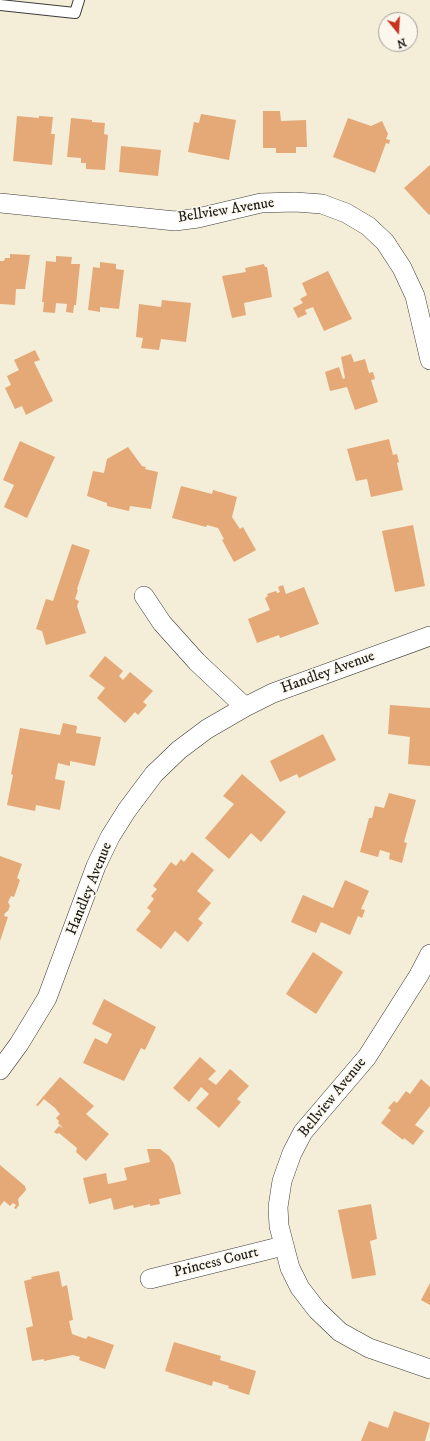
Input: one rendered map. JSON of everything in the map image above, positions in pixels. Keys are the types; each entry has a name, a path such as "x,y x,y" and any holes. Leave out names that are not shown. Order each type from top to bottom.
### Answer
{"street":[{"name":"Bellview Avenue","path":"0,203 175,220 198,218 261,204 296,202 322,204 340,211 368,226 384,242 402,268 415,296 430,360"},
{"path":"144,596 162,623 187,651 245,708"},
{"name":"Handley Avenue","path":"0,1070 19,1044 47,998 96,866 110,837 127,810 154,774 179,750 207,729 273,693 430,636"},
{"name":"Bellview Avenue","path":"430,954 389,1025 367,1056 303,1132 292,1153 282,1181 278,1207 279,1226 290,1268 300,1288 317,1310 340,1332 369,1348 430,1369"},
{"name":"Princess Court","path":"150,1279 283,1246"}],"lane":[{"path":"0,5 75,13 79,0"}],"building":[{"path":"263,111 280,111 281,121 306,120 307,147 296,147 296,153 276,153 276,148 263,148"},
{"path":"201,114 236,120 229,160 188,152 194,122 199,123"},
{"path":"17,116 39,118 39,116 53,117 51,134 55,134 52,165 13,161"},
{"path":"71,118 105,123 104,134 108,135 105,170 86,169 86,163 81,163 81,158 67,157"},
{"path":"348,118 371,126 382,121 388,134 386,139 390,140 389,144 386,143 375,173 333,157"},
{"path":"121,146 161,150 158,176 119,172"},
{"path":"430,165 430,214 429,215 404,188"},
{"path":"10,254 30,255 25,289 16,289 15,305 0,304 0,261 4,261 5,258 10,258"},
{"path":"56,256 72,257 71,264 80,264 76,305 74,305 73,313 66,312 67,304 56,303 55,313 43,312 44,302 42,302 46,261 56,262"},
{"path":"100,262 116,264 116,269 124,270 119,309 100,307 100,312 88,310 93,267 100,268"},
{"path":"264,264 265,267 267,267 272,297 244,303 246,315 232,318 222,276 246,272 245,268"},
{"path":"328,271 352,319 324,331 313,307 305,310 307,314 298,318 293,308 303,303 300,299 307,295 302,283"},
{"path":"162,300 191,303 186,342 161,339 159,350 141,348 143,338 136,337 139,304 161,307"},
{"path":"35,350 40,360 34,362 53,401 26,415 22,406 15,409 5,388 11,385 7,376 19,370 14,360"},
{"path":"351,354 354,362 365,359 369,373 373,372 375,379 371,380 378,402 355,410 347,387 330,391 325,372 339,367 343,379 345,378 341,357"},
{"path":"389,439 393,455 397,454 399,462 397,463 403,490 371,497 367,479 356,481 347,449"},
{"path":"20,441 55,457 27,518 4,507 14,485 3,480"},
{"path":"128,447 142,466 146,467 145,469 158,472 151,509 130,506 129,511 107,506 107,503 87,496 93,471 104,473 107,459"},
{"path":"181,486 212,494 213,490 237,497 232,517 240,529 243,527 256,550 234,562 222,540 224,539 218,528 207,525 206,527 172,518"},
{"path":"413,525 425,586 395,592 382,531"},
{"path":"72,544 90,550 75,599 79,601 77,606 86,633 46,645 42,631 36,629 46,599 53,601"},
{"path":"283,585 286,594 304,587 319,624 280,638 279,635 257,643 248,619 270,610 265,598 268,596 267,594 276,591 277,593 280,592 278,587"},
{"path":"105,656 123,671 119,676 123,680 130,672 153,691 143,702 147,705 138,715 135,712 125,723 97,698 105,688 89,676"},
{"path":"390,705 430,708 430,766 408,764 410,737 388,734"},
{"path":"63,723 77,726 76,733 101,737 95,766 70,761 70,766 58,763 55,779 65,781 60,810 36,805 35,811 7,805 13,775 11,774 20,728 60,735"},
{"path":"323,734 336,760 299,778 297,774 280,782 270,761"},
{"path":"242,774 286,812 261,842 251,833 229,859 205,838 234,804 223,796"},
{"path":"389,793 416,800 404,842 407,843 402,863 389,859 390,853 380,850 378,857 360,852 369,818 372,818 375,806 384,808"},
{"path":"192,852 214,870 197,891 211,903 198,919 203,923 188,942 175,931 161,949 136,930 151,911 147,908 154,899 151,896 157,889 153,886 171,862 176,866 181,859 184,862"},
{"path":"0,856 22,864 17,878 20,880 14,897 11,896 8,902 10,906 4,916 8,917 0,941"},
{"path":"345,880 369,891 361,909 365,910 362,918 358,916 350,935 321,922 316,933 291,922 303,895 333,908"},
{"path":"313,952 343,972 316,1014 286,994"},
{"path":"104,999 156,1027 145,1050 141,1048 124,1081 83,1063 95,1038 107,1044 112,1034 92,1024"},
{"path":"200,1057 216,1071 208,1079 216,1085 230,1069 249,1086 237,1099 241,1102 219,1128 196,1108 209,1094 201,1087 189,1102 173,1088"},
{"path":"60,1077 94,1106 86,1114 109,1134 86,1161 76,1152 77,1148 59,1133 57,1134 54,1132 59,1126 63,1128 58,1123 59,1121 56,1118 60,1114 55,1108 44,1099 38,1106 36,1105"},
{"path":"421,1079 430,1087 430,1106 415,1125 424,1131 413,1145 404,1138 403,1140 381,1123 391,1110 388,1108 394,1101 397,1103 406,1091 410,1094"},
{"path":"147,1149 160,1149 169,1156 174,1164 181,1194 159,1199 160,1204 150,1206 150,1204 134,1208 133,1205 114,1210 111,1198 89,1204 83,1178 106,1173 108,1184 127,1180 124,1168 150,1162"},
{"path":"0,1165 25,1186 26,1190 18,1199 19,1205 16,1209 14,1208 16,1205 13,1203 10,1206 4,1201 0,1206"},
{"path":"371,1204 377,1239 370,1241 376,1275 352,1279 338,1210"},
{"path":"59,1271 62,1287 67,1285 73,1320 69,1321 72,1334 86,1339 88,1336 114,1345 105,1369 79,1360 80,1357 73,1355 44,1361 44,1359 32,1361 26,1328 33,1326 24,1281 32,1279 31,1277"},
{"path":"430,1283 430,1305 421,1300"},
{"path":"174,1342 221,1356 220,1360 256,1371 249,1395 213,1381 212,1386 165,1371"},
{"path":"394,1411 430,1423 425,1441 361,1441 369,1421 388,1428"}]}
